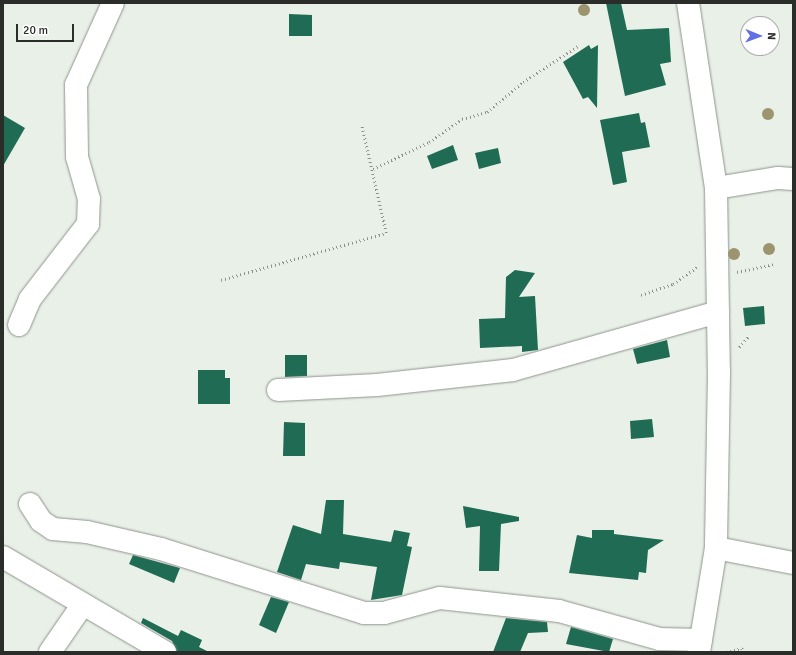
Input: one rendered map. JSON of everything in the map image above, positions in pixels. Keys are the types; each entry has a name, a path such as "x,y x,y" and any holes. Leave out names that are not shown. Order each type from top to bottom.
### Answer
{"street":[{"path":"19,325 30,299 88,224 89,199 77,157 76,84 113,3"},
{"path":"30,504 41,521 53,529 87,532 161,549 364,613 384,614 440,598 560,611 659,639 700,646 716,548 718,312 716,188 688,3"},
{"path":"716,188 778,178 793,180"},
{"path":"278,390 377,385 513,370 718,312"},
{"path":"716,548 793,563"},
{"path":"3,557 165,652"},
{"path":"50,652 83,604"}],"path":[{"path":"373,169 429,142 462,118 486,112 522,82 578,46"},
{"path":"221,280 386,233 373,169 362,127"},
{"path":"641,295 673,284 716,249"},
{"path":"717,282 744,268 774,264"},
{"path":"726,652 742,648 744,652"}],"building":[{"path":"606,3 621,3 627,30 669,28 671,62 660,64 666,85 625,96"},
{"path":"289,14 312,15 312,36 289,36"},
{"path":"589,45 591,49 598,45 597,108 588,97 583,99 563,62"},
{"path":"639,113 641,123 645,122 650,147 622,152 627,182 613,185 600,120"},
{"path":"3,115 25,128 3,166"},
{"path":"453,145 458,160 432,169 427,156"},
{"path":"498,148 501,163 479,169 475,153"},
{"path":"515,270 535,273 519,297 535,296 538,350 522,352 522,346 480,348 479,319 505,318 506,277"},
{"path":"764,306 765,324 745,326 743,308"},
{"path":"667,340 670,357 637,364 633,349"},
{"path":"285,355 307,355 307,376 285,377"},
{"path":"198,370 225,370 225,378 230,378 230,404 198,404"},
{"path":"652,419 654,437 631,439 630,421"},
{"path":"284,422 305,423 305,456 283,456"},
{"path":"326,500 344,500 343,534 391,542 394,530 410,533 407,546 412,547 402,595 371,600 377,567 340,562 339,569 306,564 301,580 277,572 293,525 321,534"},
{"path":"463,506 519,517 519,521 501,524 499,571 479,571 480,526 466,528"},
{"path":"592,530 614,530 614,534 664,540 648,550 646,573 639,572 638,580 569,573 577,535 592,538"},
{"path":"133,555 180,568 174,583 129,564"},
{"path":"271,597 289,602 276,633 259,625"},
{"path":"143,618 178,636 181,630 202,640 199,647 209,652 177,652 172,641 141,623"},
{"path":"506,618 547,622 548,632 528,633 520,652 493,652"},
{"path":"571,627 613,639 609,652 566,644"}]}
